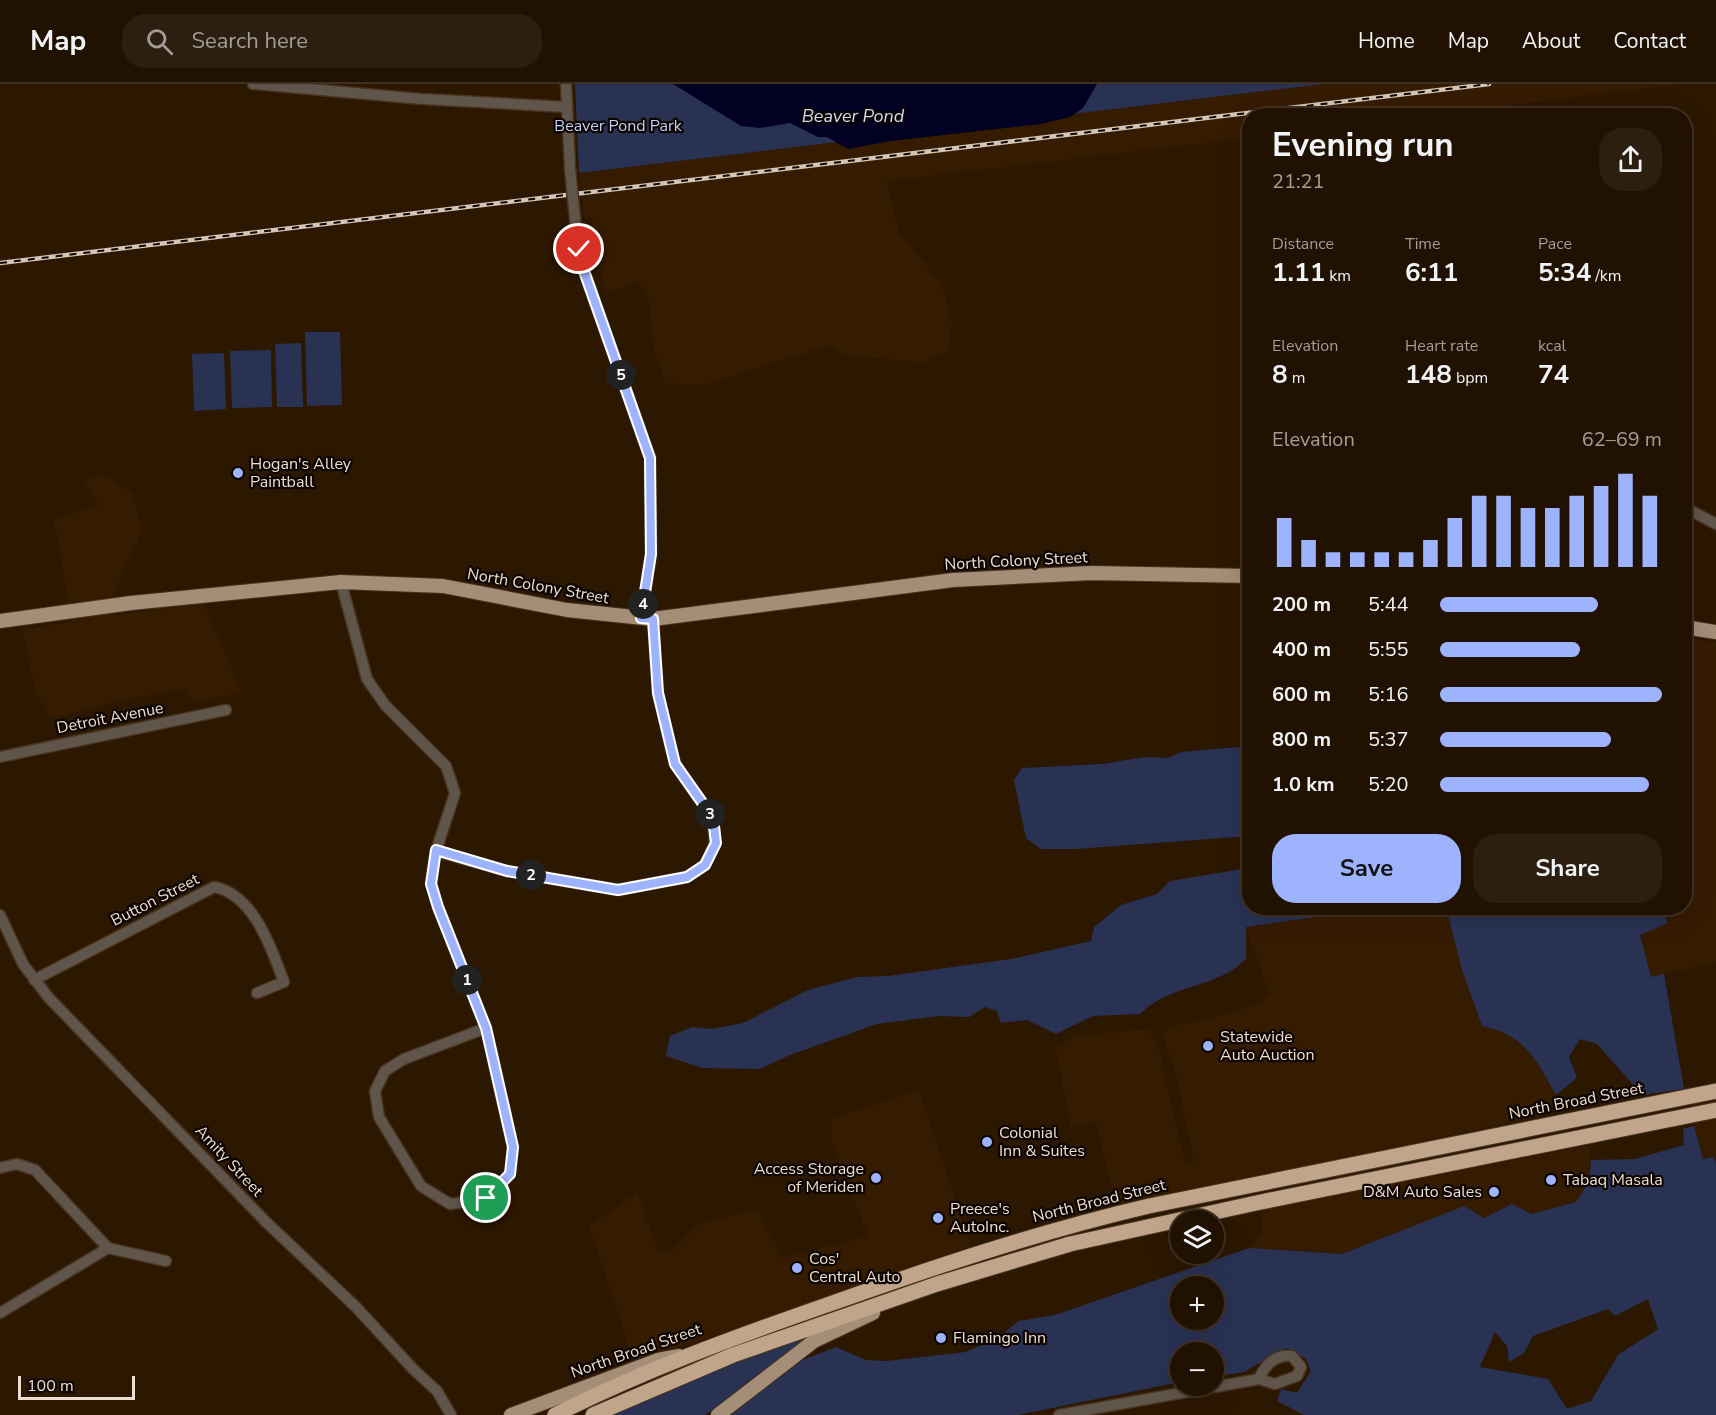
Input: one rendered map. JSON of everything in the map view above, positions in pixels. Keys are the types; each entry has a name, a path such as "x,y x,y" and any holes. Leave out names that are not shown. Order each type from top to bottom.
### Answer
{"highway":[{"name":"North Broad Street","path":"687,1355 988,1249 1073,1225 1221,1192 1716,1091"},
{"name":"North Broad Street","path":"916,1291 1070,1244 1225,1209 1716,1110"},
{"path":"1221,1192 1225,1209"},
{"path":"593,1415 705,1366 916,1291"},
{"path":"555,1415 687,1355"}],"main road":[{"name":"North Colony Street","path":"0,621 131,603 341,582 443,585 567,610 647,619 953,580 1092,573 1242,576"},
{"path":"1692,628 1716,632"},
{"name":"North Broad Street","path":"718,1415 814,1341 837,1328 892,1306 916,1291"},
{"name":"North Broad Street","path":"511,1415 658,1360 687,1355"}],"street":[{"path":"253,84 422,99 567,107"},
{"path":"436,850 507,871 618,890 687,877 705,865 716,843 713,818 675,764 658,693 647,619 651,554 650,458 584,271 576,229 570,169 566,84"},
{"path":"1692,511 1716,524"},
{"path":"341,582 362,665 370,686 385,705 446,766 454,793 436,850 431,884 486,1028 513,1147 510,1174 486,1198 450,1204 421,1186 379,1117 375,1091 384,1071 404,1059 486,1028"},
{"name":"Detroit Avenue","path":"0,757 226,710"},
{"name":"Button Street","path":"34,980 200,892 214,887 226,891 255,918 267,938 284,982 258,993"},
{"name":"Amity Street","path":"0,915 34,980 266,1222 355,1306 437,1391 451,1415"},
{"path":"0,1168 17,1164 35,1170 108,1248 166,1261"},
{"path":"0,1313 108,1248"},
{"path":"1059,1415 1259,1379"}],"shaded area":[{"path":"1323,84 1680,84 1490,108 1242,108 1242,139 887,181 898,230 941,284 952,319 949,351 924,362 845,356 831,345 706,385 664,383 653,343 649,300 639,283 606,293 594,248 592,217 584,218 579,173 834,142 848,149 890,141 1041,124 1078,113"},
{"path":"101,474 134,495 142,531 112,598 114,615 204,603 242,693 193,702 183,690 128,699 50,719 36,693 22,629 72,622 54,520 98,505 84,480"},
{"path":"1692,639 1716,642 1716,963 1651,977 1640,934 1644,931 1647,915 1692,915"},
{"name":"Statewide Auto Auction","path":"1328,915 1448,915 1462,970 1482,1026 1503,1030 1532,1052 1556,1095 1548,1114 1109,1209 1115,1202 1096,1122 1071,1127 1056,1050 1073,1036 1149,1029 1160,1052 1185,1164 1194,1163 1176,1075 1162,1032 1174,1026 1236,1012 1262,1000 1269,993 1245,927"},
{"path":"1716,1082 1716,1163 1712,1157 1703,1160 1685,1089"},
{"path":"919,1090 972,1249 634,1363 589,1227 637,1192 659,1253 672,1250 699,1223 757,1209 783,1258 868,1236 832,1145 832,1118"},
{"path":"1591,1145 1589,1181 1576,1202 1531,1214 1511,1205 1484,1218 1464,1206 1342,1254 1249,1248 1263,1232 1260,1210"}],"green space":[{"name":"Beaver Pond Park","path":"575,84 1323,84 579,173"},
{"path":"305,332 340,332 342,405 307,406"},
{"path":"301,343 303,407 277,407 275,344"},
{"path":"271,350 272,407 232,408 230,351"},
{"path":"224,353 226,409 194,411 192,354"},
{"path":"1242,747 1242,837 1076,849 1041,849 1026,838 1014,780 1022,768 1102,764 1145,757 1167,758 1181,752"},
{"path":"1242,869 1240,884 1242,886 1242,915 1331,915 1246,927 1246,959 1222,976 1165,997 1140,1014 1093,1016 1056,1034 1027,1020 1001,1023 997,1011 985,1007 969,1017 939,1016 877,1024 790,1055 760,1069 702,1068 666,1056 670,1036 692,1027 712,1029 743,1023 808,990 857,977 888,976 1011,959 1091,941 1094,927 1121,905 1157,894 1170,881"},
{"path":"1448,915 1663,915 1668,923 1640,935 1651,977 1664,974 1684,1089 1642,1095 1597,1044 1580,1039 1569,1057 1577,1078 1556,1095 1528,1050 1509,1036 1482,1026 1462,970"},
{"path":"1694,1126 1703,1159 1713,1157 1716,1163 1716,1415 1304,1415 1277,1401 1281,1389 1297,1393 1311,1371 1306,1359 1286,1348 1244,1372 1224,1375 1224,1342 1170,1342 1170,1384 1018,1415 729,1415 800,1361 836,1347 866,1360 886,1361 966,1352 997,1338 1019,1321 1055,1315 1203,1264 1224,1264 1224,1257 1249,1248 1342,1254 1464,1206 1484,1218 1512,1204 1531,1214 1576,1202 1589,1181 1591,1160 1635,1159 1684,1145 1683,1129","holes":["1648,1299 1658,1329 1618,1355 1591,1401 1567,1409 1548,1379 1480,1367 1495,1332 1507,1346 1509,1362 1524,1353 1533,1336 1608,1309 1615,1316"]},
{"path":"803,1338 807,1342 705,1415 607,1415 746,1357"}],"water":[{"name":"Beaver Pond","path":"673,84 1097,84 1083,108 1070,117 1041,124 890,141 848,149 827,137 818,137 790,123 760,128 741,126"}],"railway":[{"path":"1289,108 1489,84"},
{"path":"0,263 1242,114"}],"place":[{"name":"Hogan's Alley Paintball","path":"238,473"},
{"name":"Statewide Auto Auction","path":"1208,1046"},
{"name":"Colonial Inn & Suites","path":"987,1142"},
{"name":"Access Storage of Meriden","path":"876,1178"},
{"name":"Tabaq Masala","path":"1551,1180"},
{"name":"D&M Auto Sales","path":"1494,1192"},
{"name":"Preece's AutoInc.","path":"938,1218"},
{"name":"Cos' Central Auto","path":"797,1268"},
{"name":"Flamingo Inn","path":"941,1338"}],"route":[{"path":"486,1198 510,1174 513,1147 486,1028 431,884 436,850 507,871 618,890 687,877 705,865 716,843 713,818 675,764 658,693 653,619 641,618 651,554 650,458 584,271 579,249"}]}
